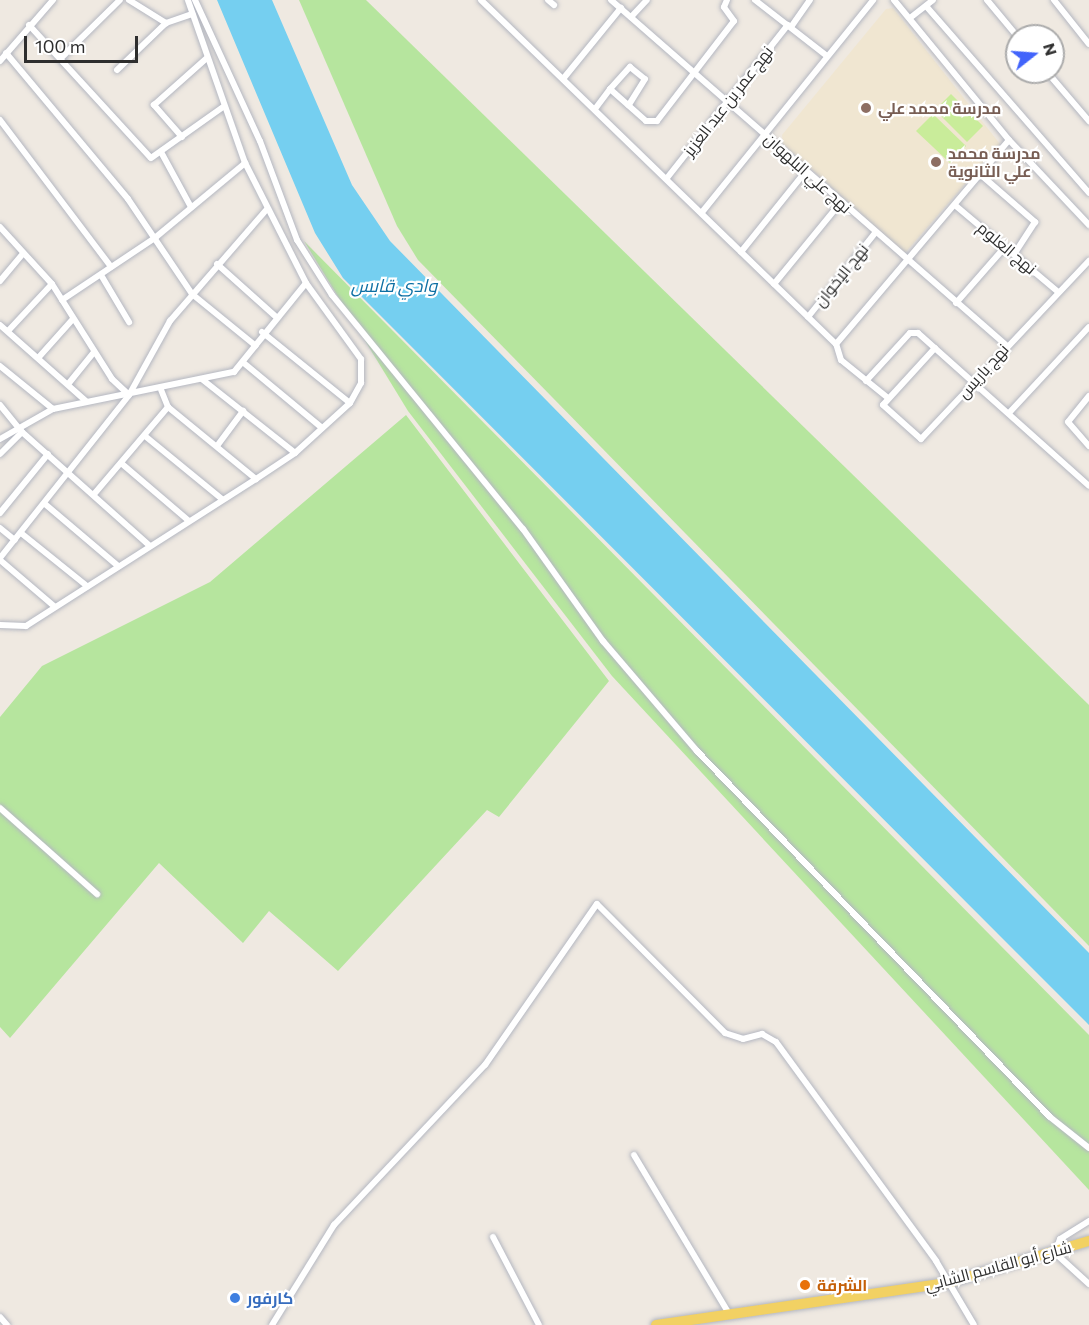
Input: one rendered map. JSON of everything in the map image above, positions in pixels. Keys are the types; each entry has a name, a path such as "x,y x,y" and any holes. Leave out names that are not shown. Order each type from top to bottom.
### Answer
{"main road":[{"name":"شارع أبو القاسم الشابي","path":"656,1325 947,1283 1055,1253 1089,1241"}],"street":[{"path":"0,61 53,0"},
{"path":"62,57 120,0"},
{"path":"129,0 166,23"},
{"path":"0,625 26,626 256,479 294,453 350,403 361,383 361,358 306,283 245,163 223,107 188,0"},
{"path":"195,0 260,141 297,240 332,294 523,529 603,641 697,751 1050,1117 1089,1148"},
{"path":"481,0 703,211 741,252 836,344 837,356 888,398 935,348"},
{"name":"نهج علي البلهوان","path":"611,0 875,233 1006,345"},
{"path":"632,17 647,0"},
{"path":"610,89 654,123 734,21 723,7 727,0"},
{"path":"755,0 827,56"},
{"name":"نهج عمر بن عبد العزيز","path":"667,178 810,0"},
{"path":"894,0 1009,141 1089,225"},
{"path":"910,18 933,0"},
{"path":"987,0 1007,24"},
{"path":"1054,0 1089,44"},
{"path":"703,211 871,1"},
{"path":"926,6 1089,193"},
{"path":"563,79 621,8"},
{"path":"117,70 166,23 192,14"},
{"path":"29,25 62,57 151,158 223,107"},
{"path":"6,53 156,237 192,294 256,346"},
{"path":"182,137 154,105 207,58"},
{"path":"595,109 629,67 639,73 646,83 629,105"},
{"path":"1057,84 1089,121"},
{"path":"0,120 111,267"},
{"path":"836,344 956,206 1009,141"},
{"path":"161,152 191,207"},
{"path":"62,300 156,237 245,163"},
{"path":"741,252 806,171"},
{"path":"981,175 1035,222 1014,254"},
{"path":"774,284 841,202"},
{"name":"نهج العلوم","path":"956,206 1057,291"},
{"path":"55,607 0,559 71,472 129,395 166,326 217,264 267,209"},
{"path":"0,226 52,284 72,320 94,352 129,395"},
{"name":"نهج الإخوان","path":"808,317 875,233"},
{"path":"956,303 1005,247"},
{"path":"0,281 23,254"},
{"path":"217,264 275,316"},
{"name":"نهج باريس","path":"888,398 884,409 922,440 973,381 1057,291 1088,265"},
{"path":"102,275 129,322"},
{"path":"0,439 21,430 53,410 87,401 161,390 234,372 245,364 262,332 306,283"},
{"path":"8,331 52,284"},
{"path":"39,357 72,320"},
{"path":"0,325 87,401"},
{"path":"1009,413 1089,327"},
{"path":"262,332 350,403"},
{"path":"866,381 910,333 918,333 1089,486"},
{"path":"69,383 94,352"},
{"path":"245,364 322,428"},
{"path":"0,366 53,410"},
{"path":"203,380 294,453"},
{"path":"161,390 168,407 256,479"},
{"path":"1089,396 1068,422 1089,446"},
{"path":"0,405 21,430 71,472 150,546"},
{"path":"94,493 168,407"},
{"path":"217,446 243,411"},
{"path":"0,454 21,430"},
{"path":"145,436 222,499"},
{"path":"0,513 48,454"},
{"path":"121,463 189,521"},
{"path":"45,504 118,566"},
{"path":"0,528 15,540"},
{"path":"21,533 87,586"},
{"path":"0,808 97,894"},
{"path":"272,1323 334,1226 485,1065 597,904 725,1033 743,1040 762,1034 776,1042 936,1261 947,1283 974,1317 974,1325"},
{"path":"634,1155 729,1314"},
{"path":"1089,1221 1059,1239 1055,1253 1089,1284"},
{"path":"493,1237 539,1325"},
{"path":"0,1317 7,1325"}],"shaded area":[{"path":"893,8 1000,144 905,253 783,144 782,135 886,9"}],"green space":[{"path":"299,0 366,0 1089,705 1089,946 418,260 397,226"},
{"path":"951,94 983,126 967,142 935,110"},
{"path":"933,114 966,146 950,163 916,131"},
{"path":"304,241 1089,1035 1089,1190 612,676 408,411"},
{"path":"406,415 609,681 499,817 487,810 338,971 269,911 243,943 159,863 10,1038 0,1027 0,717 42,666 210,582"}],"water":[{"name":"وادي قابس","path":"217,0 272,0 352,185 390,241 1089,953 1089,1025 343,278 315,233"}],"place":[{"name":"مدرسة محمد علي","path":"866,108"},
{"name":"مدرسة محمد علي الثانوية","path":"936,162"},
{"name":"الشرفة","path":"805,1285"},
{"name":"كارفور","path":"235,1298"}]}
